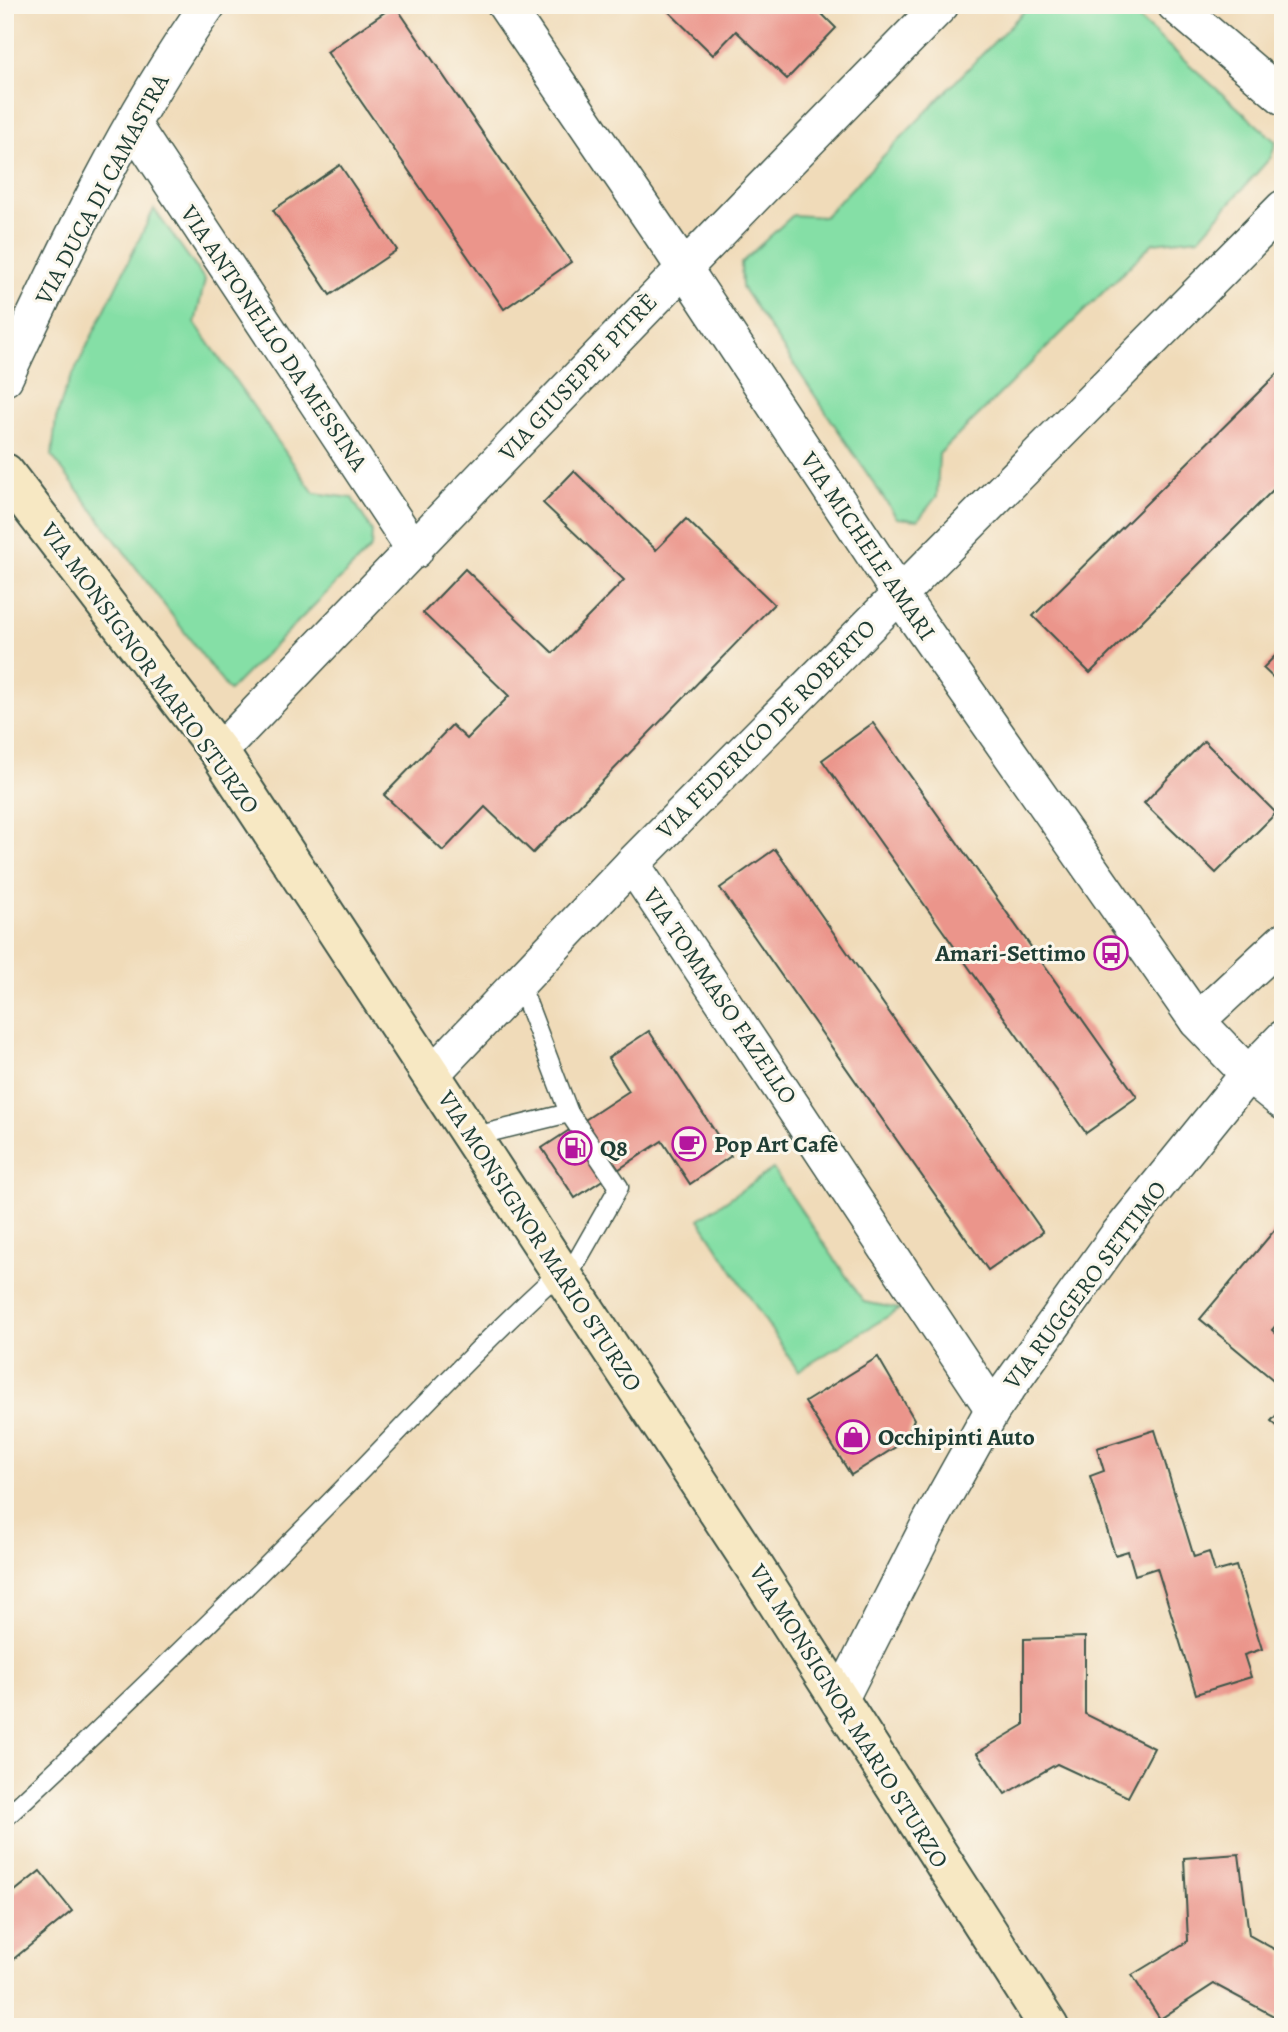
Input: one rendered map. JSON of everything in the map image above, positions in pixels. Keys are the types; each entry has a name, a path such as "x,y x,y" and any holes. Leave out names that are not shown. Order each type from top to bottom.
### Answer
{"main road":[{"name":"VIA MONSIGNOR MARIO STURZO","path":"5,473 219,752 563,1276 1049,2027"}],"street":[{"name":"VIA DUCA DI CAMASTRA","path":"5,378 46,290 133,125 208,5"},
{"name":"VIA MICHELE AMARI","path":"505,5 683,267 900,595 1197,1021 1248,1074 1283,1102"},
{"name":"VIA GIUSEPPE PITRÈ","path":"219,752 415,551 683,267 941,5"},
{"path":"1175,5 1283,97"},
{"name":"VIA ANTONELLO DA MESSINA","path":"133,125 415,551"},
{"name":"VIA FEDERICO DE ROBERTO","path":"431,1075 632,864 1283,208"},
{"name":"VIA TOMMASO FAZELLO","path":"632,864 993,1409"},
{"path":"1197,1021 1283,941"},
{"name":"VIA RUGGERO SETTIMO","path":"839,1702 930,1522 993,1409 1118,1236 1248,1074 1283,1038"}],"lane":[{"path":"5,1818 130,1702 339,1493 503,1323 563,1276 619,1187 569,1113 519,981"},
{"path":"471,1137 569,1113"}],"green space":[{"path":"1030,5 1123,5 1276,142 1271,157 1199,238 1153,243 939,454 937,496 918,520 897,518 742,287 741,263 793,215 824,217"},
{"path":"154,209 205,280 195,323 314,493 352,498 372,531 371,548 229,691 52,456 56,419 65,391"},
{"path":"773,1169 864,1302 900,1309 798,1371 699,1219"}],"building":[{"path":"395,5 571,262 504,309 327,52"},
{"path":"662,5 813,5 836,28 787,79 736,31 713,55"},
{"path":"340,165 397,250 330,295 273,210"},
{"path":"1283,368 1283,480 1090,673 1033,616"},
{"path":"574,471 656,550 686,519 774,604 533,853 485,807 443,851 384,795 452,725 467,739 509,696 423,613 465,569 553,653 624,580 543,503"},
{"path":"1283,648 1283,687 1263,668"},
{"path":"873,723 1137,1097 1086,1133 822,760"},
{"path":"1204,741 1276,813 1216,873 1144,803"},
{"path":"775,849 1043,1232 988,1270 720,888"},
{"path":"649,1031 731,1156 690,1184 662,1141 575,1198 542,1148 629,1091 608,1058"},
{"path":"1283,1220 1283,1317 1272,1330 1283,1340 1283,1388 1200,1319"},
{"path":"878,1357 914,1419 905,1441 851,1475 805,1402"},
{"path":"1283,1408 1283,1431 1271,1421"},
{"path":"1155,1430 1194,1557 1209,1552 1215,1572 1236,1566 1262,1649 1244,1655 1251,1677 1196,1694 1157,1568 1135,1575 1128,1551 1115,1555 1090,1476 1104,1471 1097,1448"},
{"path":"1085,1637 1085,1714 1154,1748 1128,1797 1057,1764 1005,1794 977,1753 1024,1725 1024,1639"},
{"path":"1239,1854 1249,1935 1283,1954 1283,2021 1214,1984 1160,2019 1132,1975 1188,1941 1184,1858"},
{"path":"40,1871 72,1911 5,1966 5,1899"}],"place":[{"name":"Amari-Settimo","path":"1111,953"},
{"name":"Pop Art Cafè","path":"689,1144"},
{"name":"Q8","path":"575,1148"},
{"name":"Occhipinti Auto","path":"853,1437"}]}
